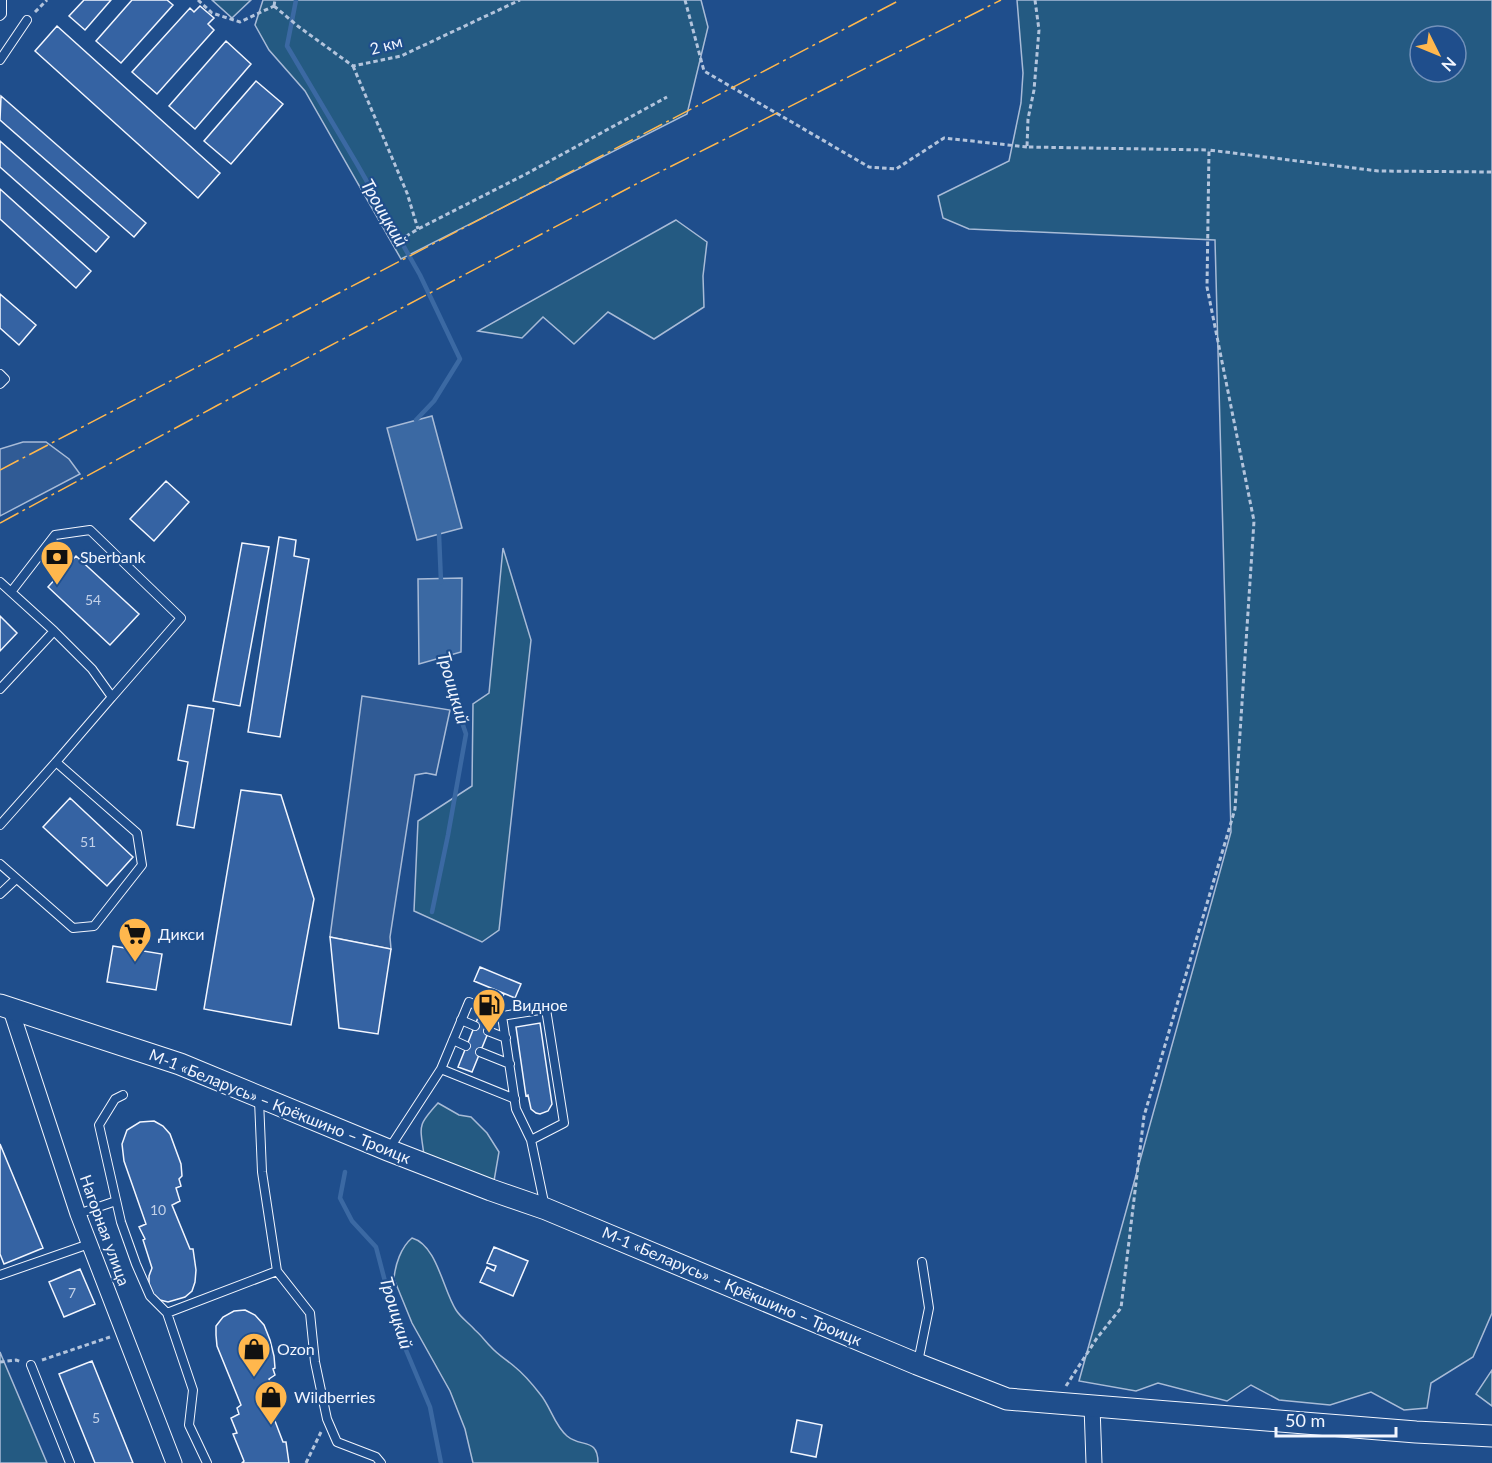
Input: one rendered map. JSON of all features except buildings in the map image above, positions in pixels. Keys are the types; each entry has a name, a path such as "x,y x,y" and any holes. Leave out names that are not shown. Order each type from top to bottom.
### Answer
{"main road":[{"name":"М-1 «Беларусь» – Крёкшино – Троицк","path":"5,1006 180,1064 388,1150 546,1209 917,1364 1007,1399 1492,1437"}],"street":[{"name":"Нагорная улица","path":"5,1006 89,1244 174,1463"},
{"path":"1092,1406 1094,1463"}],"lane":[{"path":"0,16 2,0"},
{"path":"0,60 27,20"},
{"path":"0,374 5,379 0,384"},
{"path":"0,825 181,618 90,530 55,535 11,592"},
{"path":"0,582 92,669 112,697"},
{"path":"0,689 54,631"},
{"path":"0,864 73,928 94,926 142,865 137,833 56,762"},
{"path":"0,894 16,879"},
{"path":"388,1150 441,1069 469,1002 482,1008"},
{"path":"531,1140 564,1123 546,1009 499,1015 506,1038 516,1108 531,1140 546,1209"},
{"path":"461,1020 475,1026"},
{"path":"488,1031 506,1038"},
{"path":"453,1040 466,1046"},
{"path":"480,1052 510,1064"},
{"path":"441,1069 515,1099"},
{"path":"123,1095 115,1100 99,1125 116,1201 136,1264 150,1296 167,1313 193,1390 189,1425 207,1463"},
{"path":"258,1095 262,1172 277,1271 310,1313 315,1362 327,1419 337,1442 376,1457 381,1463"},
{"path":"78,1214 116,1201"},
{"path":"0,1275 89,1244"},
{"path":"917,1364 929,1308 922,1262"},
{"path":"167,1313 277,1271"},
{"path":"30,1365 70,1463"}],"path":[{"path":"27,20 47,0"},
{"path":"198,0 212,13 240,22 274,6 274,0"},
{"name":"2 км","path":"274,6 353,66 401,56 520,0"},
{"path":"685,0 704,71 869,167 896,169 944,138 1027,147 1209,150 1378,171 1492,172"},
{"path":"1027,147 1038,30 1035,0"},
{"path":"353,66 407,193 418,229"},
{"path":"393,244 667,98"},
{"path":"1056,1403 1097,1338 1121,1308 1143,1116 1235,809 1254,521 1207,287 1209,150"},
{"path":"0,1362 16,1360 30,1365 123,1332"},
{"path":"306,1463 327,1419"}],"shaded area":[{"path":"212,0 251,0 232,18"},
{"path":"263,0 701,0 708,27 687,114 401,259 305,91 269,50 255,25"},
{"path":"1017,0 1492,0 1492,1313 1473,1357 1431,1383 1427,1408 1404,1410 1371,1392 1330,1405 1279,1400 1251,1385 1227,1401 1158,1383 1136,1391 1079,1381 1231,832 1215,240 969,229 943,218 938,196 1009,161 1021,103 1023,73"},
{"path":"676,220 707,242 703,276 704,307 654,339 608,312 574,344 543,317 522,338 478,331"},
{"path":"432,416 462,528 417,540 387,428"},
{"path":"23,442 46,442 69,459 80,474 0,516 0,449"},
{"path":"503,548 531,640 499,930 482,942 414,911 418,821 472,786 473,704 489,693"},
{"path":"462,578 461,652 419,664 418,579"},
{"path":"362,696 450,710 436,775 426,773 415,775 390,937 391,949 330,937"},
{"path":"438,1103 459,1115 471,1117 487,1133 499,1152 494,1181 424,1155 421,1131 423,1122"},
{"path":"412,1238 421,1242 428,1249 458,1313 494,1350 529,1380 567,1436 572,1440 592,1446 598,1463 473,1463 465,1429 450,1391 412,1323 394,1279 399,1257"},
{"path":"0,1352 2,1357 47,1463 0,1463"},
{"path":"1492,1370 1492,1406 1476,1394"}],"waterway":[{"name":"Троицкий","path":"296,0 287,46 420,275 460,359 434,401 416,420"},
{"name":"Троицкий","path":"439,534 441,582"},
{"name":"Троицкий","path":"432,912 466,734 440,653"},
{"name":"Троицкий","path":"345,1172 340,1198 352,1221 376,1247 398,1331 430,1407 441,1463"}],"power":[{"path":"0,470 900,0"},
{"path":"0,523 640,182 1001,0"}],"place":[{"name":"Sberbank","path":"57,586"},
{"name":"Дикси","path":"135,963"},
{"name":"Видное","path":"489,1034"},
{"name":"Ozon","path":"254,1378"},
{"name":"Wildberries","path":"271,1426"}]}
